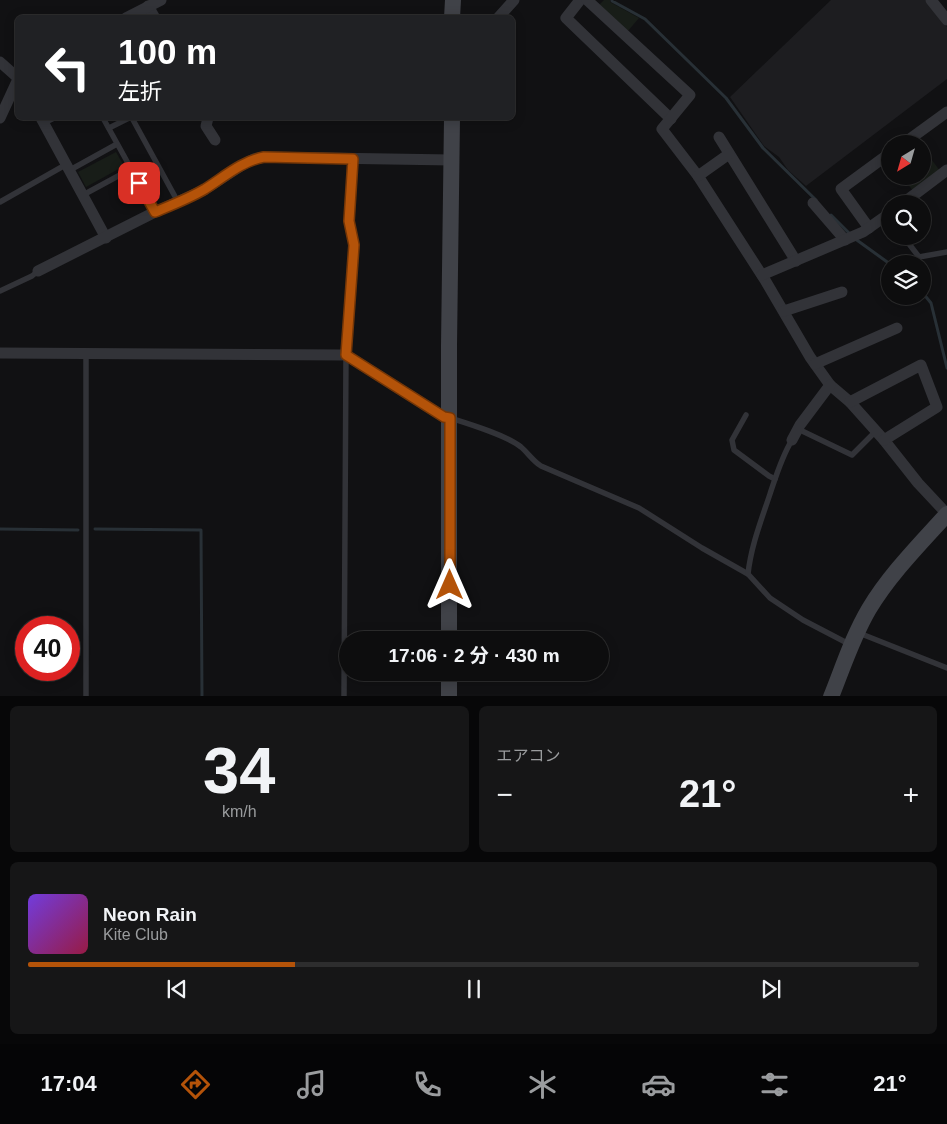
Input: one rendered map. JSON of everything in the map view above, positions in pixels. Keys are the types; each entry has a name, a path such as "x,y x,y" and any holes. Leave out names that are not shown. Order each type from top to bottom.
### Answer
{"street":[{"path":"132,15 161,0"},
{"path":"452,15 453,0"},
{"path":"501,15 514,0"},
{"path":"580,0 566,18 671,119"},
{"path":"588,0 690,95 662,129 698,176 830,385 850,402 884,440 918,483 947,514 884,586 869,609 854,638 832,696"},
{"path":"931,0 947,20"},
{"path":"148,6 153,15"},
{"path":"0,62 15,75"},
{"path":"0,118 15,85"},
{"path":"915,135 947,112"},
{"path":"46,120 68,167 106,238"},
{"path":"208,120 206,126 215,140"},
{"path":"449,631 449,346 452,120"},
{"path":"719,137 796,261"},
{"path":"698,176 730,154"},
{"path":"38,271 155,212 204,190 254,159 264,157 452,160"},
{"path":"869,228 841,189 881,160"},
{"path":"914,195 947,170"},
{"path":"813,203 851,238"},
{"path":"762,275 851,238 881,221"},
{"path":"784,312 842,292"},
{"path":"815,364 897,328"},
{"path":"0,353 86,355 346,355 444,417 450,418"},
{"path":"850,402 921,365 937,407 884,440"},
{"path":"795,435 830,385"},
{"path":"449,681 449,696"}],"lane":[{"path":"104,120 155,212"},
{"path":"109,128 126,120"},
{"path":"131,120 178,202"},
{"path":"0,202 117,144"},
{"path":"344,696 346,355 354,245 349,221 353,159"},
{"path":"83,195 131,168"},
{"path":"910,245 919,257 947,252"},
{"path":"0,291 32,276 38,271"},
{"path":"86,355 86,696"},
{"path":"746,415 732,440 734,450 775,479"},
{"path":"450,418 511,441 521,447 541,466 639,508 702,548 748,574 770,598 803,620 854,638 869,638 947,668"},
{"path":"748,574 753,544 775,479 795,435 852,455 876,431"}],"shaded area":[{"path":"604,0 610,0 610,2 639,18 627,32 599,5"},
{"path":"831,0 927,0 947,27 947,79 806,186 788,170 779,157 764,146 730,97"},
{"path":"116,152 124,166 86,187 78,172"},
{"path":"931,159 940,171 931,178"},
{"path":"909,185 921,185 913,191"}],"waterway":[{"path":"612,0 645,19 726,98 763,148 816,200"},
{"path":"831,215 850,234"},
{"path":"854,238 881,258"},
{"path":"931,303 947,368"},
{"path":"0,529 78,530"},
{"path":"95,529 201,530 202,696"}],"route":[{"path":"139,183 155,212 204,190 254,159 264,157 353,159 349,221 354,245 346,355 444,417 450,418 450,585"}]}
